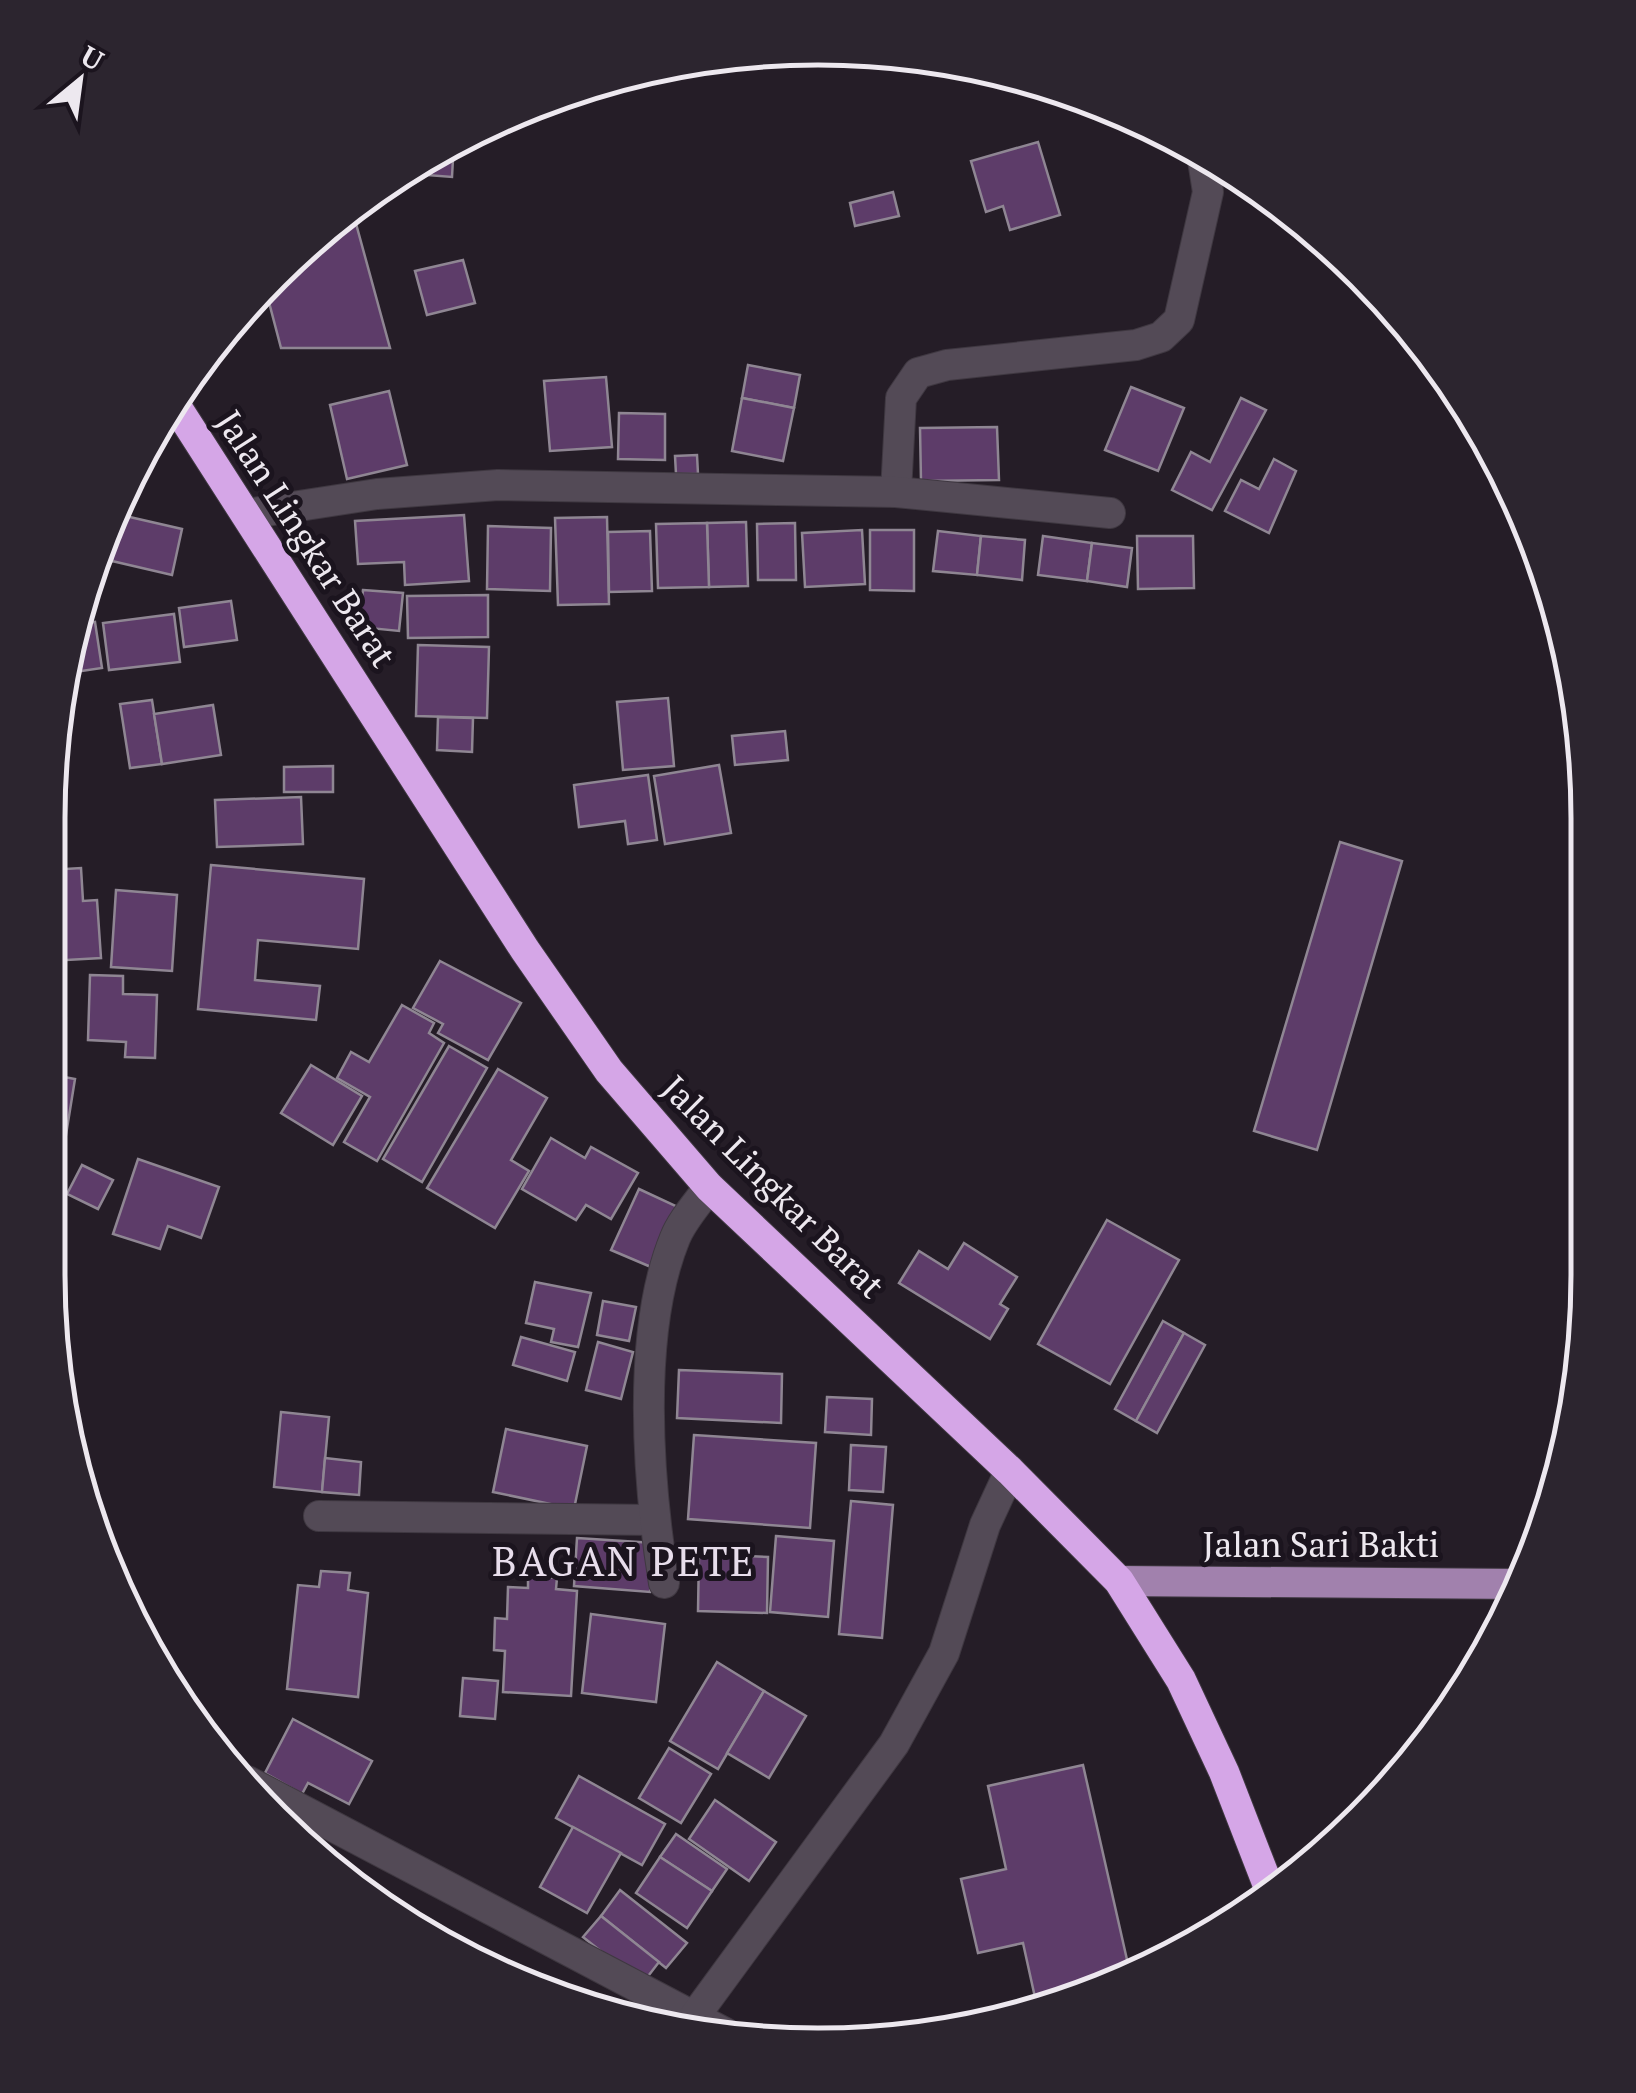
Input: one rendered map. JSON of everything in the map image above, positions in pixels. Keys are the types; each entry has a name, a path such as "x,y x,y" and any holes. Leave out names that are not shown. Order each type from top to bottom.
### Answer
{"highway":[{"name":"Jalan Lingkar Barat","path":"182,415 525,950 610,1072 710,1187 1010,1470 1119,1581 1182,1680 1224,1772 1265,1880"}],"main road":[{"name":"Jalan Sari Bakti","path":"1119,1581 1504,1584"}],"street":[{"path":"896,492 901,398 918,373 947,366 1136,345 1161,337 1179,320 1208,192 1205,173"},
{"path":"247,514 377,494 498,485 896,492 1110,514"},
{"path":"664,1583 654,1520 650,1360 657,1294 676,1234 710,1187"},
{"path":"694,2018 894,1744 944,1654 986,1525 1010,1470"},
{"path":"319,1516 654,1520"},
{"path":"277,1797 675,2015"}],"building":[{"path":"1038,142 1060,215 1010,230 1003,206 986,212 971,161"},
{"path":"453,160 452,177 427,175"},
{"path":"893,192 899,216 855,226 850,203"},
{"path":"356,224 390,348 281,348 269,304"},
{"path":"463,260 475,303 427,315 415,271"},
{"path":"748,365 800,375 794,408 742,398"},
{"path":"606,377 612,447 550,451 544,381"},
{"path":"1131,387 1184,408 1158,471 1105,450"},
{"path":"389,391 407,465 347,479 330,405"},
{"path":"742,398 794,408 783,461 732,451"},
{"path":"1241,398 1266,410 1212,510 1172,490 1191,452 1210,462"},
{"path":"619,413 665,414 665,460 618,459"},
{"path":"997,427 999,480 921,481 920,428"},
{"path":"697,455 698,474 676,474 675,456"},
{"path":"1274,459 1296,471 1269,533 1225,511 1241,480 1259,489"},
{"path":"464,515 469,581 405,585 404,562 358,564 355,521"},
{"path":"128,517 182,529 172,575 112,561"},
{"path":"607,517 609,604 558,605 555,518"},
{"path":"746,522 748,586 709,587 707,523"},
{"path":"707,523 709,587 658,588 656,524"},
{"path":"795,523 796,580 758,580 757,524"},
{"path":"488,526 551,528 550,591 487,589"},
{"path":"862,530 865,584 805,587 802,533"},
{"path":"870,530 914,530 914,591 870,590"},
{"path":"650,531 652,591 609,592 608,532"},
{"path":"938,531 981,536 977,575 933,571"},
{"path":"981,536 1025,540 1022,580 977,575"},
{"path":"1043,536 1092,543 1087,581 1038,575"},
{"path":"1137,536 1193,536 1194,588 1138,589"},
{"path":"1092,543 1132,548 1127,587 1087,581"},
{"path":"363,590 403,593 399,631 359,627"},
{"path":"488,595 488,637 408,638 407,596"},
{"path":"231,601 237,640 184,647 179,608"},
{"path":"174,614 180,662 109,670 103,623"},
{"path":"91,622 95,622 102,668 79,671 79,671"},
{"path":"418,645 489,647 487,718 416,716"},
{"path":"668,698 674,766 623,770 617,702"},
{"path":"152,700 162,764 130,768 120,704"},
{"path":"213,705 221,755 162,764 154,714"},
{"path":"438,717 473,718 472,752 437,750"},
{"path":"785,731 788,760 735,765 732,736"},
{"path":"719,765 731,833 665,844 654,776"},
{"path":"333,766 333,792 284,792 284,767"},
{"path":"648,775 657,840 628,844 625,821 579,827 574,785"},
{"path":"301,797 303,844 217,847 215,800"},
{"path":"1340,842 1402,861 1317,1150 1254,1131"},
{"path":"211,865 364,879 358,949 258,940 255,980 320,986 316,1020 198,1009"},
{"path":"81,868 83,901 97,900 101,958 65,960 65,869"},
{"path":"116,890 177,895 172,971 111,967"},
{"path":"440,961 521,1003 488,1060 438,1033 443,1024 413,1008"},
{"path":"90,975 123,976 123,994 157,995 155,1058 125,1057 126,1042 88,1040"},
{"path":"402,1005 434,1023 429,1033 444,1043 377,1161 344,1142 370,1097 337,1078 351,1052 369,1062"},
{"path":"449,1046 487,1068 422,1182 383,1159"},
{"path":"311,1065 362,1096 333,1145 281,1113"},
{"path":"498,1069 547,1098 511,1160 529,1171 495,1228 427,1188"},
{"path":"65,1077 75,1079 65,1141"},
{"path":"551,1138 585,1158 591,1147 638,1173 611,1219 586,1205 576,1220 522,1189"},
{"path":"138,1159 219,1187 201,1238 168,1226 160,1249 113,1234"},
{"path":"82,1165 113,1180 98,1209 67,1194"},
{"path":"639,1189 678,1207 651,1267 611,1250"},
{"path":"1107,1220 1179,1260 1110,1384 1038,1344"},
{"path":"964,1243 1017,1277 1000,1304 1008,1309 990,1339 899,1283 919,1251 948,1269"},
{"path":"535,1282 591,1293 578,1347 551,1342 554,1329 526,1323"},
{"path":"603,1301 636,1307 629,1341 597,1335"},
{"path":"1163,1321 1184,1333 1136,1421 1115,1409"},
{"path":"1184,1333 1205,1345 1157,1433 1136,1421"},
{"path":"521,1337 575,1352 567,1381 513,1365"},
{"path":"598,1342 633,1352 621,1399 586,1390"},
{"path":"679,1370 782,1374 781,1423 677,1418"},
{"path":"827,1397 872,1399 871,1435 825,1432"},
{"path":"281,1412 329,1417 322,1492 274,1487"},
{"path":"506,1429 587,1446 574,1509 493,1492"},
{"path":"694,1435 816,1443 810,1528 688,1519"},
{"path":"851,1445 886,1447 883,1492 849,1490"},
{"path":"325,1458 361,1462 359,1495 322,1492"},
{"path":"851,1501 893,1505 882,1638 839,1634"},
{"path":"776,1536 834,1541 828,1617 770,1612"},
{"path":"577,1538 654,1543 650,1592 574,1586"},
{"path":"699,1554 768,1557 767,1613 698,1611"},
{"path":"321,1571 350,1573 348,1590 368,1593 358,1697 287,1689 298,1585 319,1587"},
{"path":"528,1576 557,1578 556,1589 577,1591 571,1696 503,1692 505,1651 494,1650 495,1618 507,1619 508,1587 528,1588"},
{"path":"591,1614 665,1624 656,1702 582,1693"},
{"path":"717,1662 764,1691 718,1769 670,1741"},
{"path":"463,1678 498,1681 495,1719 460,1716"},
{"path":"764,1691 806,1716 769,1778 727,1753"},
{"path":"293,1719 372,1761 349,1804 308,1783 302,1794 265,1773"},
{"path":"669,1748 711,1774 681,1823 639,1798"},
{"path":"1083,1765 1127,1961 1035,1996 1023,1943 978,1953 961,1879 1006,1869 988,1786"},
{"path":"579,1776 665,1824 642,1865 556,1818"},
{"path":"715,1800 776,1842 749,1881 689,1839"},
{"path":"573,1827 621,1853 587,1913 540,1887"},
{"path":"676,1834 727,1869 712,1891 660,1857"},
{"path":"660,1857 712,1891 687,1928 636,1893"},
{"path":"620,1890 687,1943 666,1968 601,1916"},
{"path":"601,1916 659,1962 642,1984 583,1937"}],"district":[{"name":"BAGAN PETE","path":"624,1562"}]}
